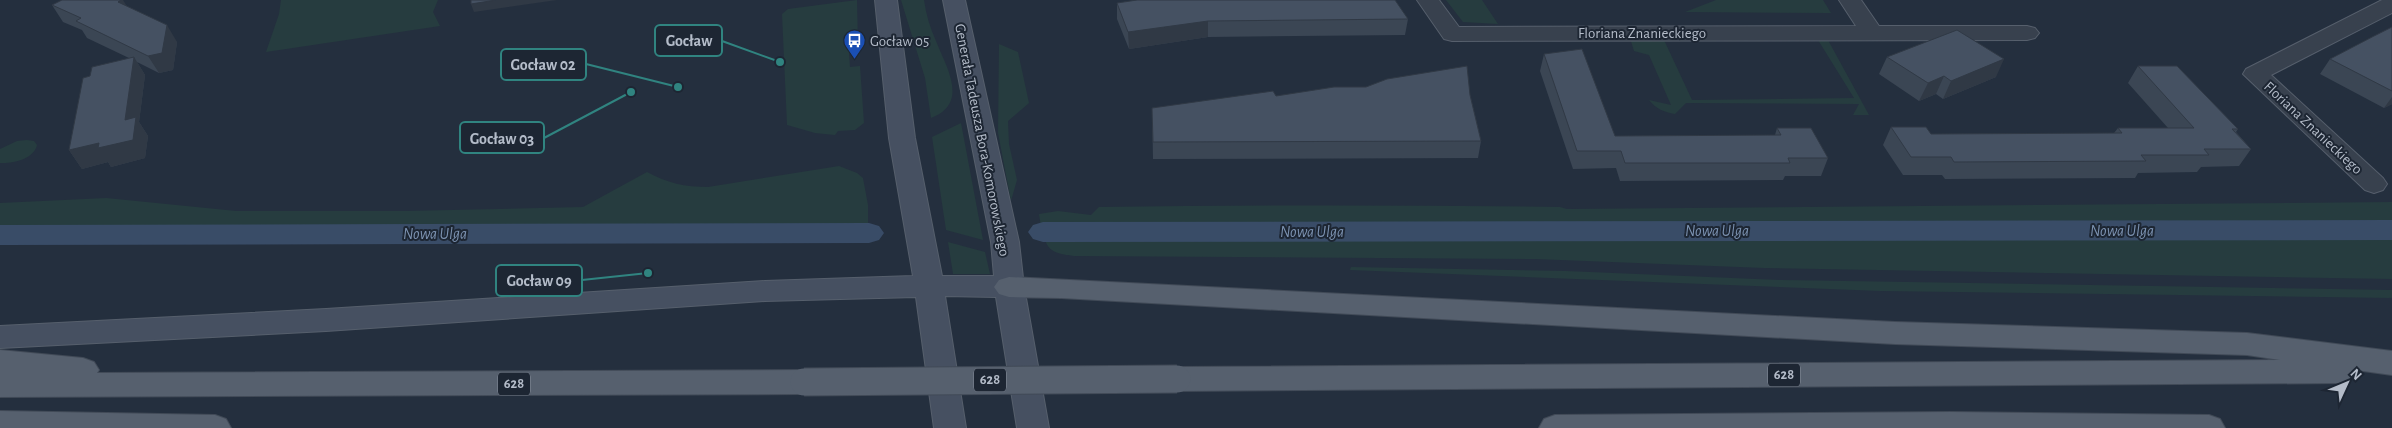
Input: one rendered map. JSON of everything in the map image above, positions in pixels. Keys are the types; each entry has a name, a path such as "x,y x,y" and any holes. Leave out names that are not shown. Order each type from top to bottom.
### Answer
{"main road":[{"path":"1009,287 1061,288 1895,333 2247,344 2392,363"},
{"path":"0,362 224,384"},
{"name":"628","path":"224,384 804,382 2392,370"},
{"path":"0,385 224,384"},
{"path":"0,424 215,428"},
{"path":"1555,428 1950,425 2209,428"}],"street":[{"path":"886,0 902,138 929,284 950,428"},
{"name":"Generała Tadeusza Bora-Komorowskiego","path":"954,0 1005,242 1009,287 1032,428"},
{"name":"Floriana Znanieckiego","path":"1428,0 1452,34 1624,32 2027,33"},
{"path":"1850,0 1873,34"},
{"name":"Floriana Znanieckiego","path":"2374,184 2255,74 2392,4"},
{"path":"0,337 316,320 655,297 929,284 1009,287"}],"green space":[{"path":"281,0 438,0 433,12 440,26 266,52 279,14"},
{"path":"857,0 858,44 849,54 850,67 860,66 864,123 855,130 838,131 835,135 815,133 787,125 782,14 788,9"},
{"path":"901,0 924,0 930,26 952,84 950,103 943,111 931,118 925,78"},
{"path":"1446,0 1482,0 1498,24 1463,22"},
{"path":"1716,0 1823,0 1831,13 1685,12"},
{"path":"1630,38 1664,40 1692,100 1854,98 1818,40 1828,40 1869,115 1853,115 1859,104 1686,103 1675,114 1667,112 1657,108 1649,100 1671,105 1649,55 1634,51"},
{"path":"999,44 1018,52 1029,103 1008,121 1009,144 1017,180 1011,201 998,133"},
{"path":"961,123 983,240 946,230 932,137"},
{"path":"17,141 34,141 37,145 32,154 22,160 0,163 0,149"},
{"path":"839,166 857,173 863,178 868,205 868,228 0,229 0,203 106,198 236,211 405,211 583,207 647,172 676,184 708,187"},
{"path":"2392,202 2392,221 2362,222 1041,227 1039,214 1058,211 1091,215 1099,207 1157,206 1330,205 1560,207 1567,209"},
{"path":"2150,235 2392,237 2392,279 1764,268 1535,259 1074,256 1055,252 1046,243 1045,238"},
{"path":"948,242 985,252 990,274 953,274"},
{"path":"1351,267 1566,271 1783,280 2392,290 2392,298 1880,291 1350,270"}],"building":[{"path":"62,0 121,0 118,2 167,25 162,53 148,56 76,21 81,18 52,5"},
{"path":"471,0 496,0 471,4"},
{"path":"1137,0 1395,0 1408,19 1208,21 1128,32 1117,3"},
{"path":"2392,27 2392,91 2330,59 2374,36"},
{"path":"1957,30 2004,59 1951,81 1944,76 1928,83 1887,57"},
{"path":"1582,49 1615,136 1781,135 1777,128 1811,128 1828,158 1788,158 1790,163 1625,163 1621,151 1577,151 1544,54"},
{"path":"134,57 125,120 136,117 133,140 98,148 99,143 69,150 83,78 90,76 92,67"},
{"path":"1467,66 1470,95 1481,141 1153,142 1152,108 1273,91 1276,96 1334,87 1366,87 1387,79"},
{"path":"2138,66 2177,66 2238,129 2232,129 2251,149 2204,149 2209,155 2141,155 2146,161 1954,162 1951,157 1911,157 1891,127 1926,127 1931,134 2122,133 2118,128 2194,128"}],"waterway":[{"name":"Nowa Ulga","path":"1043,232 2392,230"},
{"name":"Nowa Ulga","path":"0,235 869,233"}],"place":[{"name":"Gocław 05","path":"854,60"},
{"name":"Gocław","path":"780,62"},
{"name":"Gocław 02","path":"678,87"},
{"name":"Gocław 03","path":"631,92"},
{"name":"Gocław 09","path":"648,273"}]}
